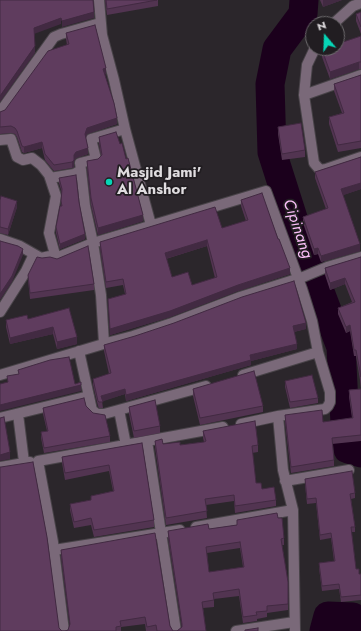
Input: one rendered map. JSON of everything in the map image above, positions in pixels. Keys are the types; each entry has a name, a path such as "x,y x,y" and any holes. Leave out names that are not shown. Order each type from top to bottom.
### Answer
{"street":[{"path":"99,0 100,23 125,129 151,225"},
{"path":"343,16 357,4"},
{"path":"0,112 54,37 100,23"},
{"path":"311,56 307,65 304,94 314,163 320,170 361,156"},
{"path":"304,94 361,75"},
{"path":"104,343 101,295 93,243 85,206 80,163 96,159 91,139 125,129"},
{"path":"0,140 11,139 17,157 23,160 32,158 44,168 50,178 56,196 49,233 56,258"},
{"path":"50,178 67,176 81,170"},
{"path":"0,239 20,246 41,258 50,256 56,258 93,243 266,191 300,277 302,289 312,321 318,352 330,392 330,402 325,409 278,416 248,423 0,467"},
{"path":"0,312 26,271 34,254"},
{"path":"0,375 104,343 133,336 240,297 361,257"},
{"path":"79,351 92,410 97,414 104,414 214,384"},
{"path":"236,377 318,352"},
{"path":"0,418 89,396"},
{"path":"119,410 126,445"},
{"path":"18,414 24,462"},
{"path":"236,631 294,627 293,510 283,470 278,416"},
{"path":"148,441 176,631"},
{"path":"38,461 54,550 64,631"},
{"path":"285,481 349,470"},
{"path":"54,550 293,510"}],"building":[{"path":"0,0 93,0 94,12 62,21 61,18 34,28 35,46 0,96"},
{"path":"106,0 157,0 107,9"},
{"path":"361,12 361,27 356,14"},
{"path":"95,25 106,68 103,69 114,103 117,118 87,128 85,134 88,148 76,152 72,162 54,165 45,154 42,142 24,147 22,146 15,128 11,126 0,127 0,112 5,110 48,51 69,44 66,33"},
{"path":"361,36 361,62 330,72 324,56 345,56 345,41"},
{"path":"361,75 361,141 338,145 329,117 344,113 334,84"},
{"path":"301,123 305,150 282,154 278,127"},
{"path":"116,132 120,144 122,143 126,159 128,158 143,215 98,228 91,198 87,161 98,159 102,155 99,137"},
{"path":"361,157 361,183 341,189 360,244 321,256 318,248 314,249 303,217 328,208 315,172"},
{"path":"76,175 85,234 60,244 56,227 60,206 62,206 62,189 59,178"},
{"path":"262,193 290,268 238,285 170,311 110,329 108,299 126,294 123,279 106,282 100,242 215,207 222,228 248,220 241,200","holes":["207,240 217,277 192,285 188,272 172,277 165,253"]},
{"path":"1,196 17,201 8,229 0,227"},
{"path":"0,241 23,249 12,276 0,294"},
{"path":"88,246 94,284 30,293 28,275 37,257 50,257 57,259"},
{"path":"361,257 361,377 356,350 354,350 350,325 346,327 338,308 355,302 345,278 330,283 325,268"},
{"path":"294,281 306,323 293,326 297,344 250,355 251,360 126,395 125,389 101,396 103,402 98,401 93,379 111,373 104,345 174,323 242,297"},
{"path":"69,308 77,337 57,342 53,327 10,338 6,320 27,315 28,319"},
{"path":"69,357 75,384 81,382 81,385 0,405 0,384 8,382 7,376 19,374 18,370 50,360"},
{"path":"254,371 263,406 200,418 193,389"},
{"path":"312,375 318,398 290,402 285,381"},
{"path":"361,389 361,435 332,438 334,460 291,467 285,415 322,410 323,422 353,418 349,390"},
{"path":"84,398 86,406 93,413 105,415 110,436 44,448 41,432 48,431 43,408"},
{"path":"155,400 160,426 134,431 129,407"},
{"path":"4,417 10,452 0,455 0,418"},
{"path":"255,421 258,445 252,446 256,483 261,483 262,489 274,487 276,500 235,506 234,495 205,499 207,511 166,518 155,441 162,439 163,444 180,442 180,445 204,442 206,441 203,431"},
{"path":"142,443 154,520 94,530 91,518 74,522 70,504 91,500 91,496 114,491 109,465 65,473 62,457"},
{"path":"33,462 47,537 59,628 62,631 0,631 0,467"},
{"path":"352,471 355,493 350,494 355,527 351,527 356,569 359,569 359,574 361,574 361,595 341,597 339,584 322,586 319,563 335,561 331,533 320,535 316,498 307,499 305,479"},
{"path":"277,513 278,518 282,518 284,538 281,539 288,582 288,604 267,606 267,611 256,612 257,615 243,617 239,589 213,593 214,600 202,602 206,631 177,631 182,627 182,624 168,531 208,524 209,529 237,525 237,520","holes":["240,542 244,567 209,572 206,547"]},
{"path":"155,533 170,626 173,631 157,631 156,625 147,627 145,617 120,621 121,626 116,627 116,631 65,631 68,630 70,624 61,550"},
{"path":"258,628 258,631 245,631 245,630"}],"waterway":[{"name":"Cipinang","path":"304,0 303,14 277,49 270,84 272,152 299,237 341,347 345,423 348,449 361,453"},
{"name":"Cipinang","path":"324,631 328,616 353,617 361,622"}],"place":[{"name":"Masjid Jami' Al Anshor","path":"109,182"}]}
